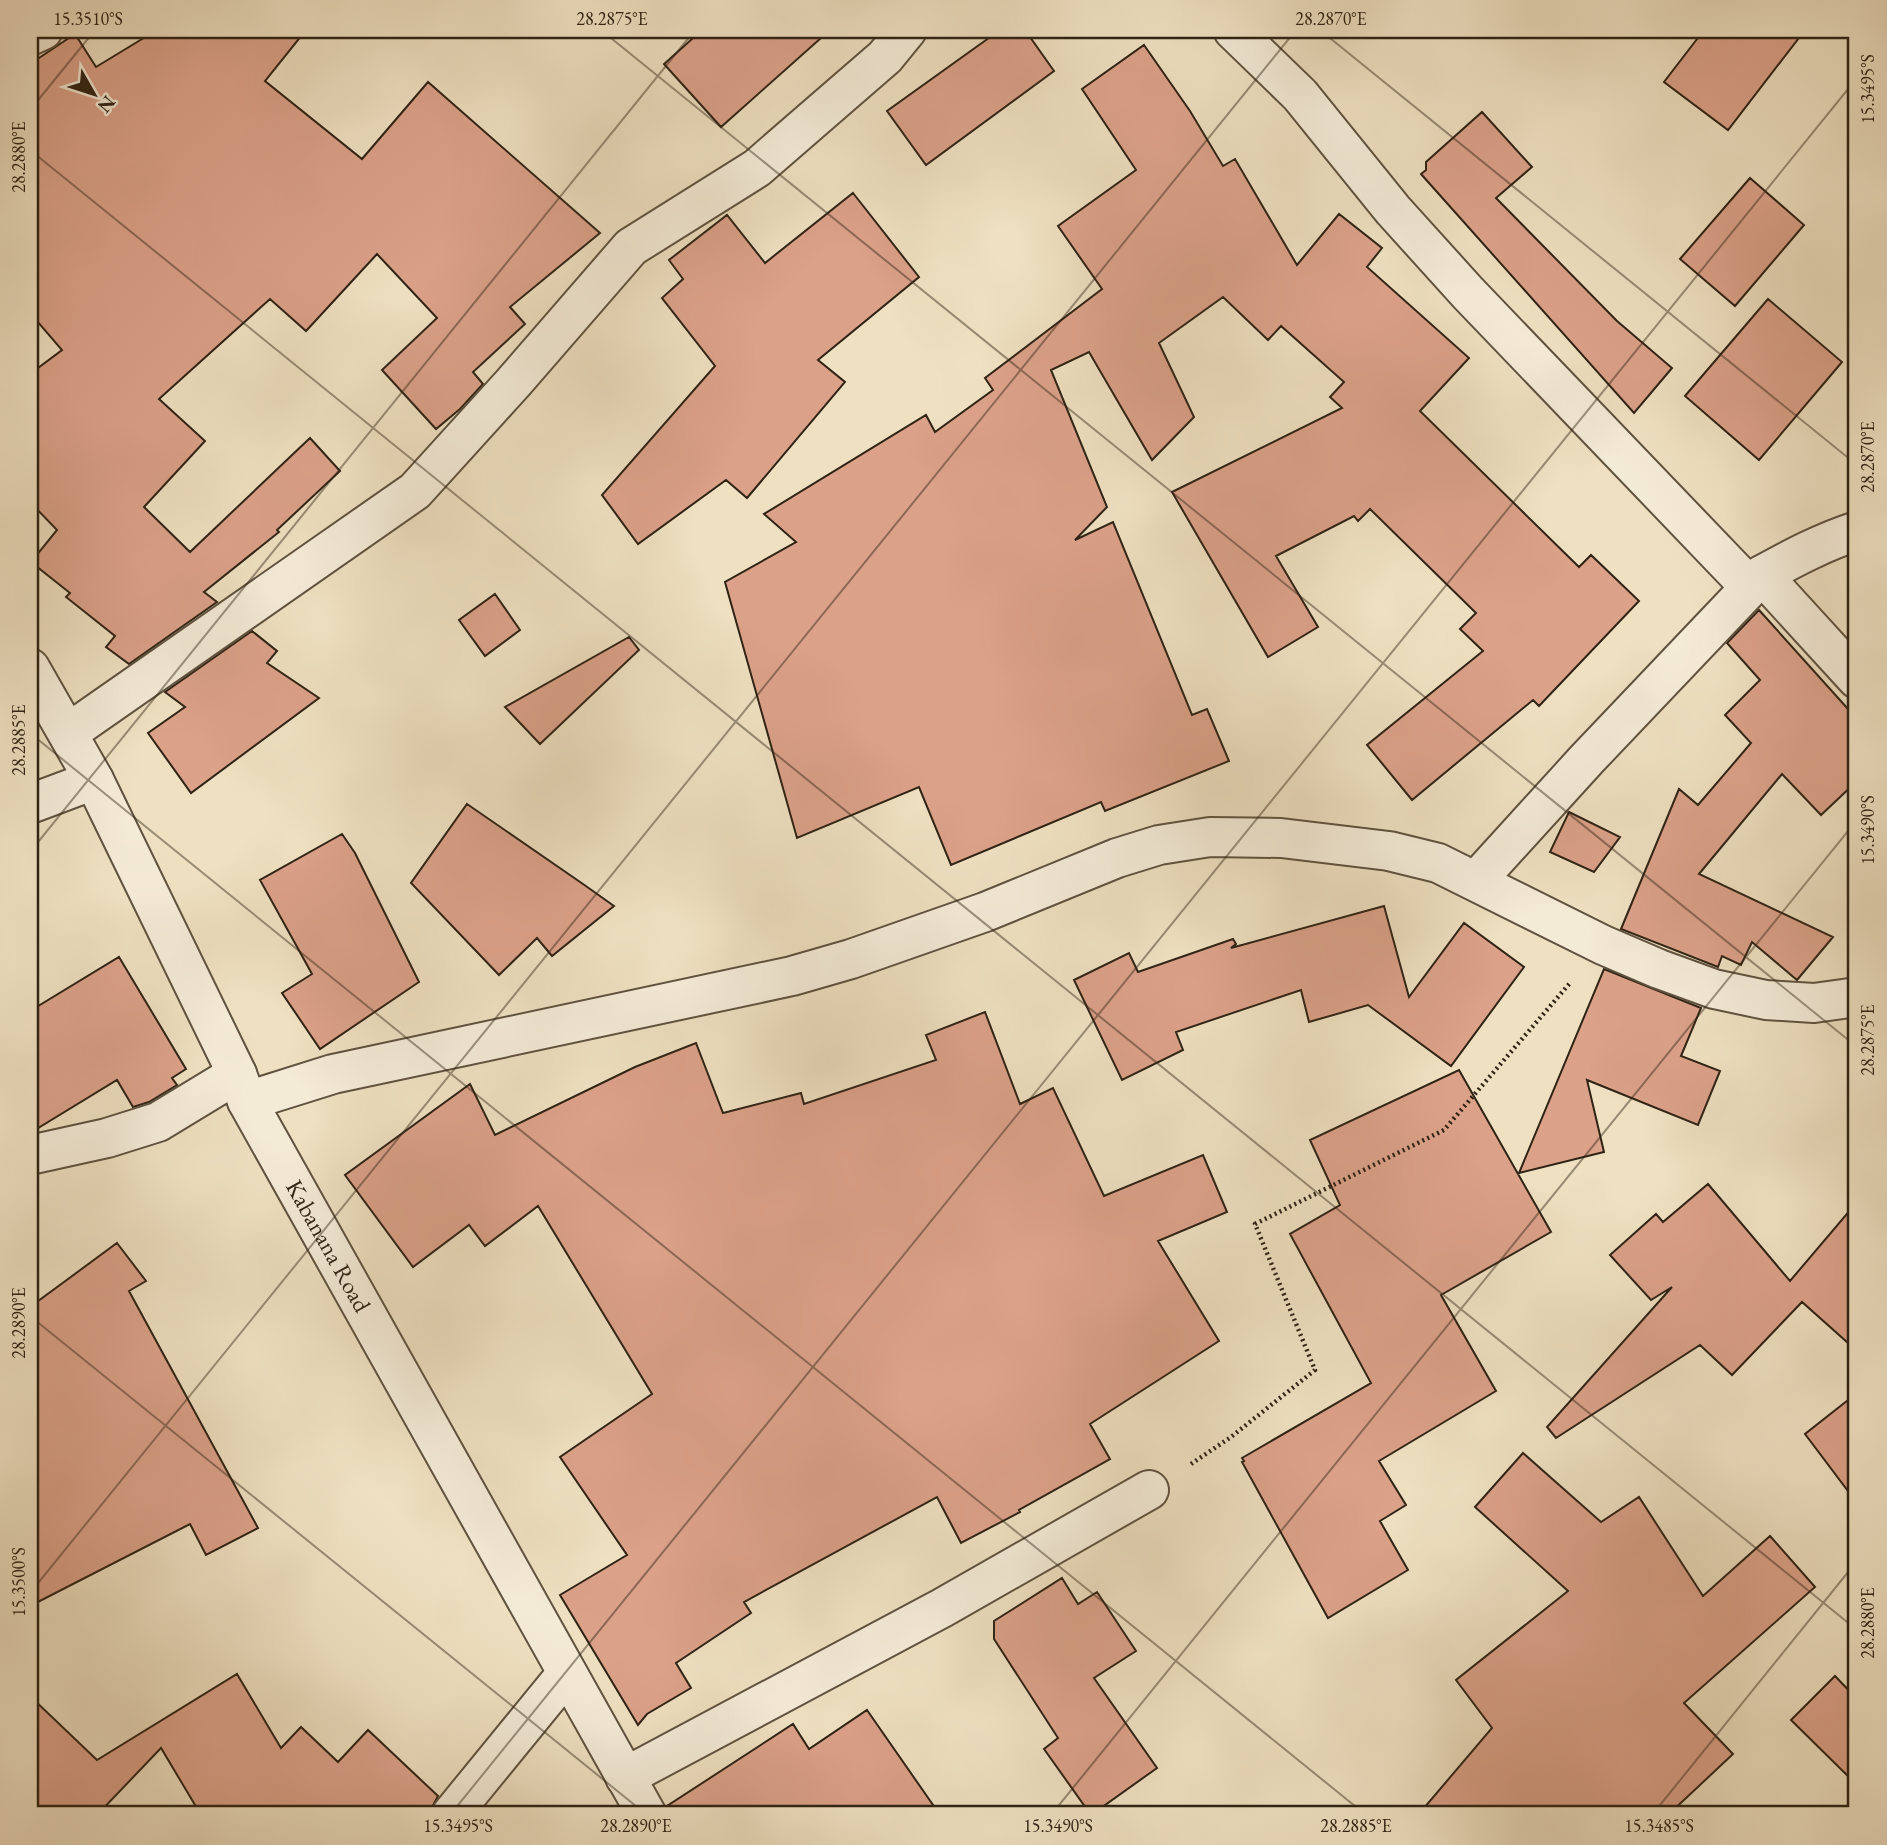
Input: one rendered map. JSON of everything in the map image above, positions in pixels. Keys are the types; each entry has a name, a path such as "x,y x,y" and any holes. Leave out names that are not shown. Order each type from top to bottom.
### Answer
{"street":[{"path":"30,36 43,30"},
{"path":"68,733 415,491 631,247 757,168 885,57 907,30"},
{"path":"1233,30 1300,95 1393,210 1468,293 1857,680"},
{"path":"1476,881 1756,581 1836,538 1857,531"},
{"name":"Kabanana Road","path":"30,668 94,780 242,1088 647,1815"},
{"path":"30,804 94,780"},
{"path":"30,1155 107,1138 158,1122 242,1088 333,1074 792,976 850,959 985,912 1116,858 1160,845 1210,837 1281,838 1389,851 1438,863 1603,945 1659,970 1714,989 1766,1000 1814,1003 1857,997"},
{"path":"625,1777 942,1608 1149,1490"},
{"path":"451,1815 567,1673"}],"path":[{"path":"1149,1490 1231,1437 1315,1370 1255,1224 1444,1130 1603,945"}],"building":[{"path":"157,30 306,30 265,81 362,159 428,82 600,233 510,307 525,324 473,372 483,384 460,409 436,429 382,370 437,318 377,254 306,331 270,299 159,399 205,441 144,507 190,552 310,438 340,471 277,530 279,532 204,592 217,602 129,664 106,647 115,636 66,597 70,593 31,562 57,530 30,502 30,374 62,350 30,313 30,64 75,34 96,67"},
{"path":"702,30 830,30 721,127 664,64"},
{"path":"1000,30 1025,30 1054,71 926,165 887,111"},
{"path":"1704,30 1805,30 1728,130 1664,82"},
{"path":"1144,45 1190,111 1223,166 1235,159 1297,265 1339,214 1382,248 1367,267 1469,358 1420,411 1579,567 1591,555 1639,601 1539,706 1533,700 1412,800 1367,745 1483,651 1460,629 1476,613 1370,509 1358,521 1354,516 1276,556 1318,627 1268,657 1172,492 1342,408 1330,397 1344,382 1281,326 1268,340 1223,297 1159,343 1194,417 1152,460 1089,352 1051,370 1107,507 1075,540 1113,522 1192,715 1207,709 1229,761 1105,811 1101,802 951,865 919,787 797,838 725,582 796,542 764,514 926,415 935,432 993,390 985,378 1102,289 1058,226 1136,170 1082,89"},
{"path":"1482,112 1532,167 1496,198 1617,321 1672,368 1634,413 1421,174 1426,170 1426,162"},
{"path":"1750,178 1804,225 1735,306 1680,259"},
{"path":"853,193 919,277 818,360 845,382 747,498 726,480 638,544 602,495 715,366 662,298 683,279 669,260 727,215 765,263"},
{"path":"1768,299 1842,362 1759,460 1685,396"},
{"path":"495,594 520,630 485,656 459,620"},
{"path":"1759,610 1857,719 1857,781 1821,815 1782,774 1699,874 1833,937 1797,980 1752,942 1741,965 1722,956 1718,967 1621,929 1679,789 1698,805 1751,743 1725,715 1760,680 1727,643"},
{"path":"252,631 277,651 267,663 319,698 191,793 148,733 185,707 165,692"},
{"path":"629,637 639,650 540,744 505,707"},
{"path":"467,804 614,906 552,956 537,938 499,975 411,883"},
{"path":"1569,812 1620,837 1594,872 1550,852"},
{"path":"342,834 355,853 419,982 320,1049 282,993 312,974 260,880"},
{"path":"1384,906 1409,997 1464,923 1524,967 1451,1066 1368,1005 1309,1022 1301,990 1176,1032 1183,1050 1122,1080 1074,980 1129,953 1138,972 1233,939 1236,944 1231,948"},
{"path":"119,957 186,1069 172,1078 177,1085 149,1102 133,1107 117,1080 30,1133 30,1011"},
{"path":"1604,969 1701,1008 1681,1056 1720,1071 1698,1125 1587,1080 1604,1152 1519,1173"},
{"path":"985,1012 1020,1104 1053,1088 1104,1196 1203,1155 1227,1212 1158,1241 1219,1341 1090,1424 1110,1459 1019,1510 1020,1512 961,1543 937,1497 744,1602 751,1613 676,1663 691,1688 647,1714 638,1725 560,1595 627,1555 560,1457 652,1394 538,1206 485,1246 469,1225 413,1267 345,1175 470,1084 495,1135 635,1067 696,1043 723,1113 801,1093 804,1104 936,1060 926,1035"},
{"path":"1459,1070 1551,1232 1441,1295 1496,1391 1379,1461 1406,1505 1380,1521 1408,1570 1328,1618 1242,1462 1242,1458 1371,1383 1290,1234 1340,1205 1310,1140"},
{"path":"1708,1184 1790,1281 1857,1202 1857,1351 1802,1302 1732,1375 1700,1345 1556,1438 1547,1427 1672,1287 1651,1300 1610,1255 1656,1214 1663,1222"},
{"path":"117,1243 146,1281 129,1291 258,1528 206,1555 190,1524 30,1606 30,1307"},
{"path":"1857,1393 1857,1503 1805,1434"},
{"path":"1523,1453 1601,1522 1639,1497 1703,1596 1770,1536 1815,1587 1684,1703 1733,1754 1668,1815 1418,1815 1492,1728 1456,1680 1568,1591 1475,1507"},
{"path":"1062,1578 1078,1604 1097,1592 1136,1651 1094,1678 1157,1768 1091,1815 1044,1749 1058,1738 994,1639 994,1621"},
{"path":"237,1674 281,1748 301,1727 338,1762 368,1730 438,1796 430,1815 201,1815 161,1748 97,1815 30,1815 30,1696 97,1760"},
{"path":"1835,1676 1857,1699 1857,1785 1791,1720"},
{"path":"867,1710 940,1815 669,1815 667,1806 793,1724 809,1749"}]}
